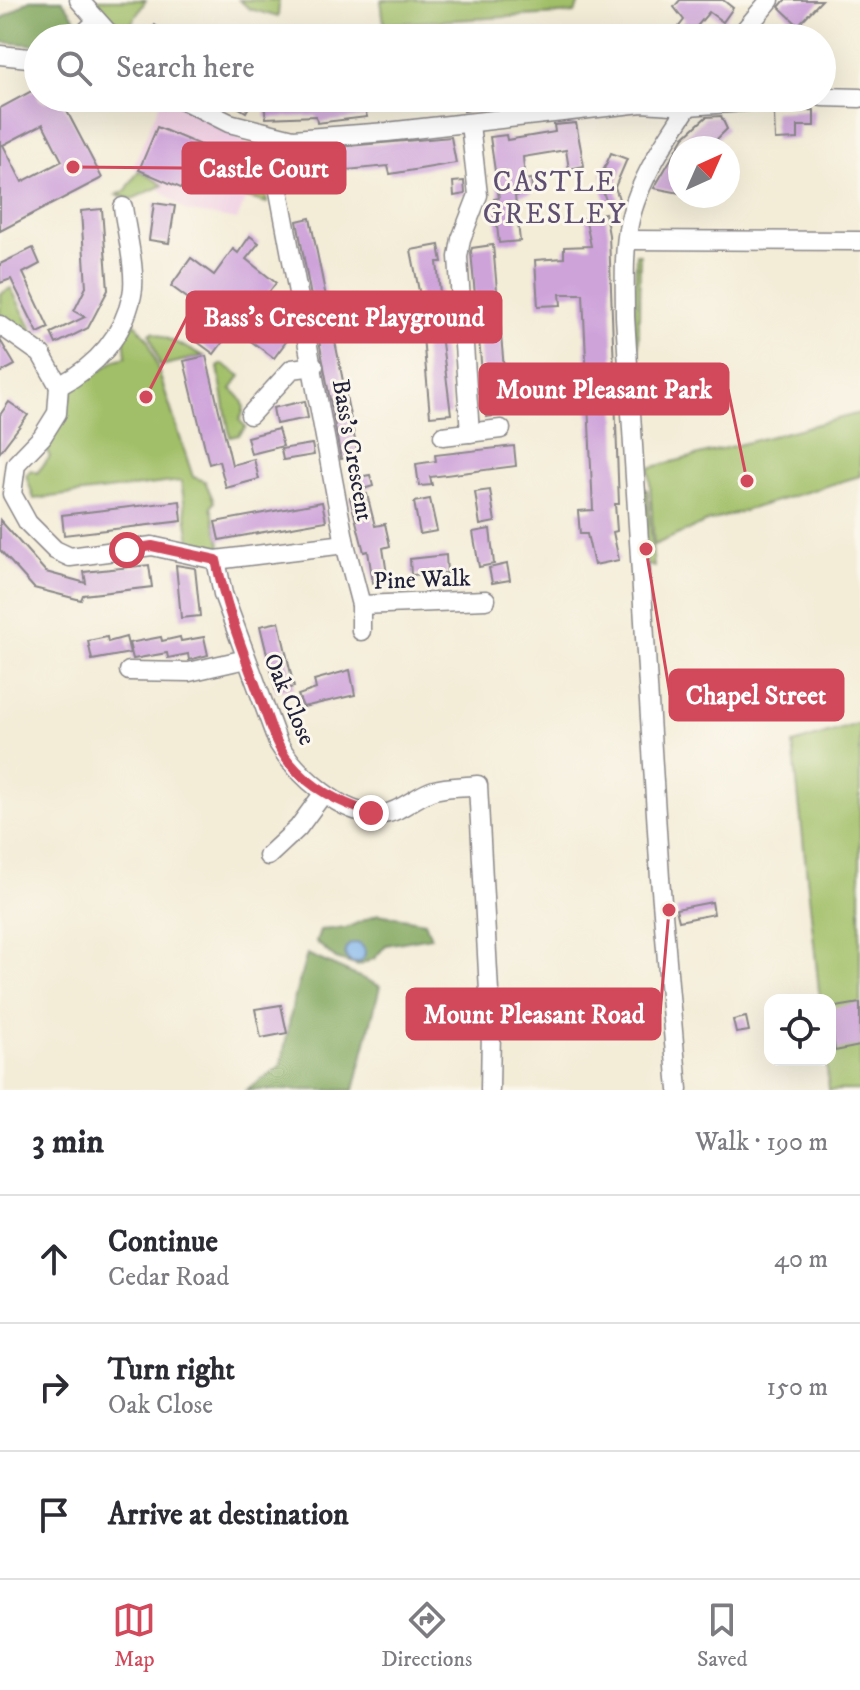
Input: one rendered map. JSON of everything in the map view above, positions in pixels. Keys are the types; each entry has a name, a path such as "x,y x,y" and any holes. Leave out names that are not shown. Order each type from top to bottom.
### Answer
{"street":[{"path":"79,0 100,24"},
{"path":"750,24 770,0"},
{"path":"94,24 97,21"},
{"path":"0,55 24,58"},
{"path":"836,97 860,98"},
{"path":"207,112 229,123 293,139 568,112"},
{"path":"678,1090 659,862 625,317 627,240 642,188 685,112"},
{"path":"470,124 477,202 461,239 458,257 470,433"},
{"name":"Bass's Crescent","path":"272,136 276,175 345,544 361,605 361,631"},
{"path":"59,386 98,360 119,329 133,293 123,207"},
{"path":"627,240 860,241"},
{"path":"0,325 41,354 59,386 57,413 42,437 16,464 12,494 28,523 55,550 70,557 152,546 216,560 345,544"},
{"path":"250,415 292,369 314,366"},
{"path":"443,436 501,429"},
{"name":"Oak Close","path":"216,560 223,594 278,743 288,761 323,794 371,813 385,814 434,790 478,785 488,943"},
{"name":"Pine Walk","path":"361,605 486,600"},
{"path":"129,671 189,672 246,659"},
{"path":"268,856 298,828 323,794"},
{"path":"468,945 488,943 490,1090"}],"shaded area":[{"path":"156,112 198,112 262,154 237,220 186,211 133,167"}],"green space":[{"path":"30,0 62,0 78,22 24,24 24,44 0,42 0,20"},
{"path":"89,0 146,0 131,24 113,24"},
{"path":"239,0 279,0 278,17 250,9"},
{"path":"381,0 580,0 575,13 384,24"},
{"path":"260,163 267,203 244,197 256,164"},
{"path":"139,170 163,185 132,199 117,195 126,190"},
{"path":"636,254 640,254 638,379 634,327"},
{"path":"11,288 36,340 0,317 0,294"},
{"path":"135,323 148,339 193,477 205,481 214,502 211,507 221,547 190,541 181,481 34,499 26,475 31,470 37,473 50,457 45,446 63,419 73,389 116,360 126,357 124,336"},
{"path":"153,332 204,356 160,366 150,334"},
{"path":"223,364 241,376 231,389 243,403 244,411 239,420 246,427 239,435 230,437 218,367"},
{"path":"860,413 860,476 707,522 654,545 649,468"},
{"path":"644,488 647,490 654,567 647,565"},
{"path":"860,723 860,1090 829,1090 827,1066 836,1066 836,994 819,994 793,744"},
{"path":"378,914 425,922 431,937 386,945 375,958 358,966 336,959 316,942 320,930 346,928"},
{"path":"307,954 380,986 354,1090 246,1090 281,1066 293,1003"}],"water":[{"path":"351,943 359,943 365,953 359,963 351,963 345,957 345,949"}],"building":[{"path":"680,0 723,0 733,8 723,22 709,12 699,24 681,24 684,20 674,7"},
{"path":"785,0 822,0 799,24 779,7"},
{"path":"24,95 24,112 67,112 102,178 0,231 0,108","holes":["43,124 62,161 22,182 3,145"]},
{"path":"265,112 366,112 367,117 317,123 316,116 266,118"},
{"path":"774,112 814,112 814,126 798,126 798,139 775,140"},
{"path":"721,116 727,129 720,136 685,136 706,117"},
{"path":"576,123 584,166 569,169 566,150 523,157 525,180 531,179 532,193 515,196 520,241 499,243 494,199 499,198 490,137 506,135 507,140 555,132 554,125"},
{"path":"157,127 229,157 233,149 248,156 236,186 192,168 183,189 139,170"},
{"path":"451,137 456,163 390,174 388,166 294,175 291,151"},
{"path":"611,153 627,159 615,187 619,199 607,203 602,189 606,179 601,176"},
{"path":"668,164 668,191 654,188"},
{"path":"464,181 465,194 454,196 453,182"},
{"path":"154,203 175,206 169,243 149,240"},
{"path":"102,209 108,290 88,328 56,344 51,333 85,317 74,311 86,287 81,211"},
{"path":"605,213 609,235 619,504 615,504 617,531 613,532 619,560 594,565 587,534 580,534 578,511 593,510 583,294 560,294 561,305 538,306 535,260 564,258 564,247 591,246 585,217"},
{"path":"310,218 358,455 341,459 297,221"},
{"path":"250,236 259,243 246,259 276,283 256,309 291,335 274,358 233,328 214,354 188,335 206,312 171,286 191,258 214,275 233,249 238,253"},
{"path":"439,245 442,262 437,262 440,327 451,414 430,416 419,291 411,250"},
{"path":"493,245 508,414 486,417 471,251 472,248"},
{"path":"33,248 40,264 23,273 49,328 38,333 11,279 0,283 0,264"},
{"path":"0,340 15,365 0,373"},
{"path":"206,356 232,465 254,459 259,479 226,488 219,461 209,464 184,361"},
{"path":"305,401 308,418 276,424 273,408"},
{"path":"9,402 28,415 0,452 0,415"},
{"path":"278,429 283,446 251,454 247,437"},
{"path":"312,444 314,455 283,460 281,449"},
{"path":"514,446 516,466 430,477 432,485 419,486 416,464 436,461 435,455"},
{"path":"370,475 373,486 357,491 353,478"},
{"path":"490,490 495,522 480,525 475,492"},
{"path":"367,494 375,526 385,524 390,546 383,548 388,581 373,583 368,551 364,552 350,498"},
{"path":"430,499 437,531 420,534 414,502"},
{"path":"180,501 182,521 64,535 62,515"},
{"path":"322,502 326,521 219,540 215,522"},
{"path":"0,520 46,572 86,583 84,572 149,565 152,587 83,595 81,600 34,588 0,550"},
{"path":"490,529 494,564 479,567 473,532"},
{"path":"446,555 447,573 411,575 410,559"},
{"path":"507,564 510,580 492,583 489,568"},
{"path":"176,565 195,568 200,616 181,618"},
{"path":"279,622 294,687 276,691 260,626"},
{"path":"107,637 108,642 126,637 130,653 92,660 88,641"},
{"path":"161,637 162,641 180,637 181,641 204,637 208,655 189,660 188,654 168,658 167,653 133,659 129,643"},
{"path":"350,670 355,695 303,707 298,695 316,689 314,680"},
{"path":"712,902 714,914 679,921 676,909"},
{"path":"860,1003 860,1046 836,1051 836,1007"},
{"path":"281,1005 287,1033 261,1038 255,1009"},
{"path":"746,1017 749,1031 736,1033 733,1020"}],"place":[{"name":"Castle Court","path":"73,167"},
{"name":"Bass's Crescent Playground","path":"146,397"},
{"name":"Mount Pleasant Park","path":"747,481"},
{"name":"Chapel Street","path":"646,549"},
{"name":"Mount Pleasant Road","path":"669,910"}],"district":[{"name":"CASTLE GRESLEY","path":"555,197"}],"route":[{"path":"127,550 152,546 216,560 223,594 246,659 288,761 323,794 371,813"}]}
